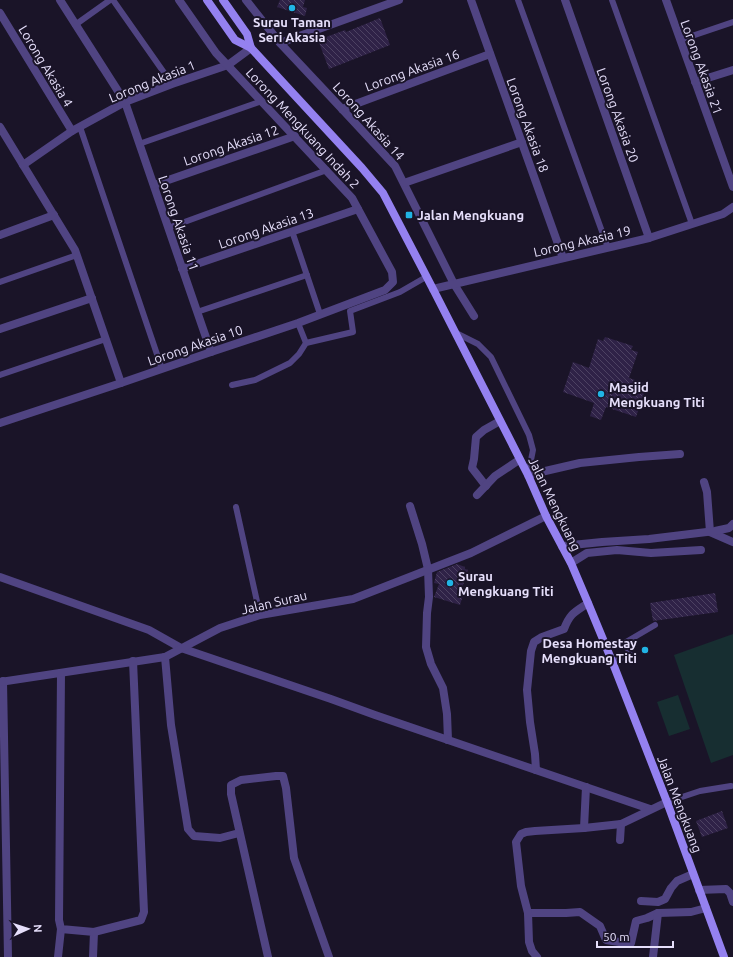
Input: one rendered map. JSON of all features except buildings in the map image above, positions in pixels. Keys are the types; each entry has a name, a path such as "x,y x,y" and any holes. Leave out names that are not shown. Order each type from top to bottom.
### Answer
{"main road":[{"name":"Jalan Mengkuang","path":"207,0 235,40 251,48 362,168 383,193 456,333 528,476 546,516 571,563 612,661 667,802 724,955"},
{"name":"Jalan Mengkuang","path":"223,0 247,34 251,48"}],"street":[{"name":"Lorong Akasia 11","path":"60,0 125,102 211,352"},
{"name":"Lorong Mengkuang Indah 2","path":"179,0 216,53 352,198 392,272 393,282"},
{"name":"Lorong Akasia 14","path":"246,0 280,43 395,166 454,284 474,316"},
{"path":"280,43 399,0"},
{"name":"Lorong Akasia 18","path":"471,0 563,258"},
{"name":"Lorong Akasia 20","path":"565,0 649,238"},
{"name":"Lorong Akasia 21","path":"666,0 733,187"},
{"name":"Lorong Akasia 4","path":"0,13 76,129"},
{"name":"Lorong Akasia 1","path":"23,165 76,129 125,102 228,65 251,48"},
{"name":"Lorong Akasia 16","path":"342,109 490,54"},
{"path":"695,82 733,70"},
{"path":"0,127 2,136 23,165 75,250 121,383"},
{"name":"Lorong Akasia 12","path":"154,185 295,136"},
{"path":"404,183 522,142"},
{"name":"Lorong Akasia 19","path":"433,289 649,238 723,214 733,207"},
{"name":"Lorong Akasia 13","path":"182,269 358,209"},
{"path":"0,235 54,215"},
{"name":"Lorong Akasia 10","path":"0,423 298,323 385,290 393,282"},
{"path":"0,329 92,298"},
{"path":"486,486 472,468 476,438 484,430 500,421"},
{"path":"528,476 580,463 680,454"},
{"path":"476,495 495,476 519,460"},
{"path":"704,482 707,492 710,532"},
{"path":"410,506 428,569 429,597 426,648 431,664 443,688 447,714 448,740"},
{"name":"Jalan Surau","path":"2,681 165,657 220,628 260,616 353,598 471,553 546,516"},
{"path":"562,546 649,539 710,532 729,528 733,524"},
{"path":"710,532 733,542"},
{"path":"649,539 651,553"},
{"path":"574,545 579,558"},
{"path":"571,563 586,554 617,550 651,553 701,550"},
{"path":"0,577 149,630 181,648 650,809"},
{"path":"536,770 527,690 531,651 534,642 542,637 564,629 571,615 588,603"},
{"path":"165,657 171,725 188,829 194,836 220,838 239,833"},
{"path":"61,929 94,932 141,920 144,912 133,661"},
{"path":"58,957 61,929 59,920 61,673"},
{"path":"2,681 3,880 8,957"},
{"path":"268,957 239,833 231,794 231,785 241,780 276,776 282,776 286,788 294,858 329,957"},
{"path":"584,828 586,787"},
{"path":"537,957 532,951 529,942 528,913 520,886 516,842 522,834 535,831 621,824 667,802"},
{"path":"620,840 621,824"},
{"path":"641,901 658,902 665,899 677,881 693,874"},
{"path":"699,890 726,890 730,893 733,902"},
{"path":"528,913 580,912 600,926 606,940 626,943 631,942 636,921 658,913 691,912 706,908"},
{"path":"653,957 658,913"},
{"path":"93,957 94,932"}],"lane":[{"path":"76,25 111,0 172,84"},
{"path":"518,0 608,248"},
{"path":"612,0 692,224"},
{"path":"680,40 733,22"},
{"path":"139,144 262,101"},
{"path":"76,129 162,369"},
{"path":"168,228 327,170"},
{"path":"292,231 320,314"},
{"path":"0,282 77,255"},
{"path":"197,312 307,275"},
{"path":"232,385 254,380 290,363 299,354 306,343 352,332 350,311 400,292 426,278"},
{"path":"298,323 306,343"},
{"path":"456,333 478,344 491,357 529,435 533,450 528,476"},
{"path":"0,375 106,339"},
{"path":"236,507 260,616"},
{"path":"612,661 630,655 626,642 655,625"},
{"path":"667,802 700,791 732,786"}],"green space":[{"path":"733,634 733,755 711,763 674,655"},
{"path":"678,695 690,729 669,736 657,702"}],"place":[{"name":"Surau Taman Seri Akasia","path":"292,8"},
{"name":"Jalan Mengkuang","path":"409,215"},
{"name":"Masjid Mengkuang Titi","path":"601,394"},
{"name":"Surau Mengkuang Titi","path":"450,583"},
{"name":"Desa Homestay Mengkuang Titi","path":"645,650"}]}
